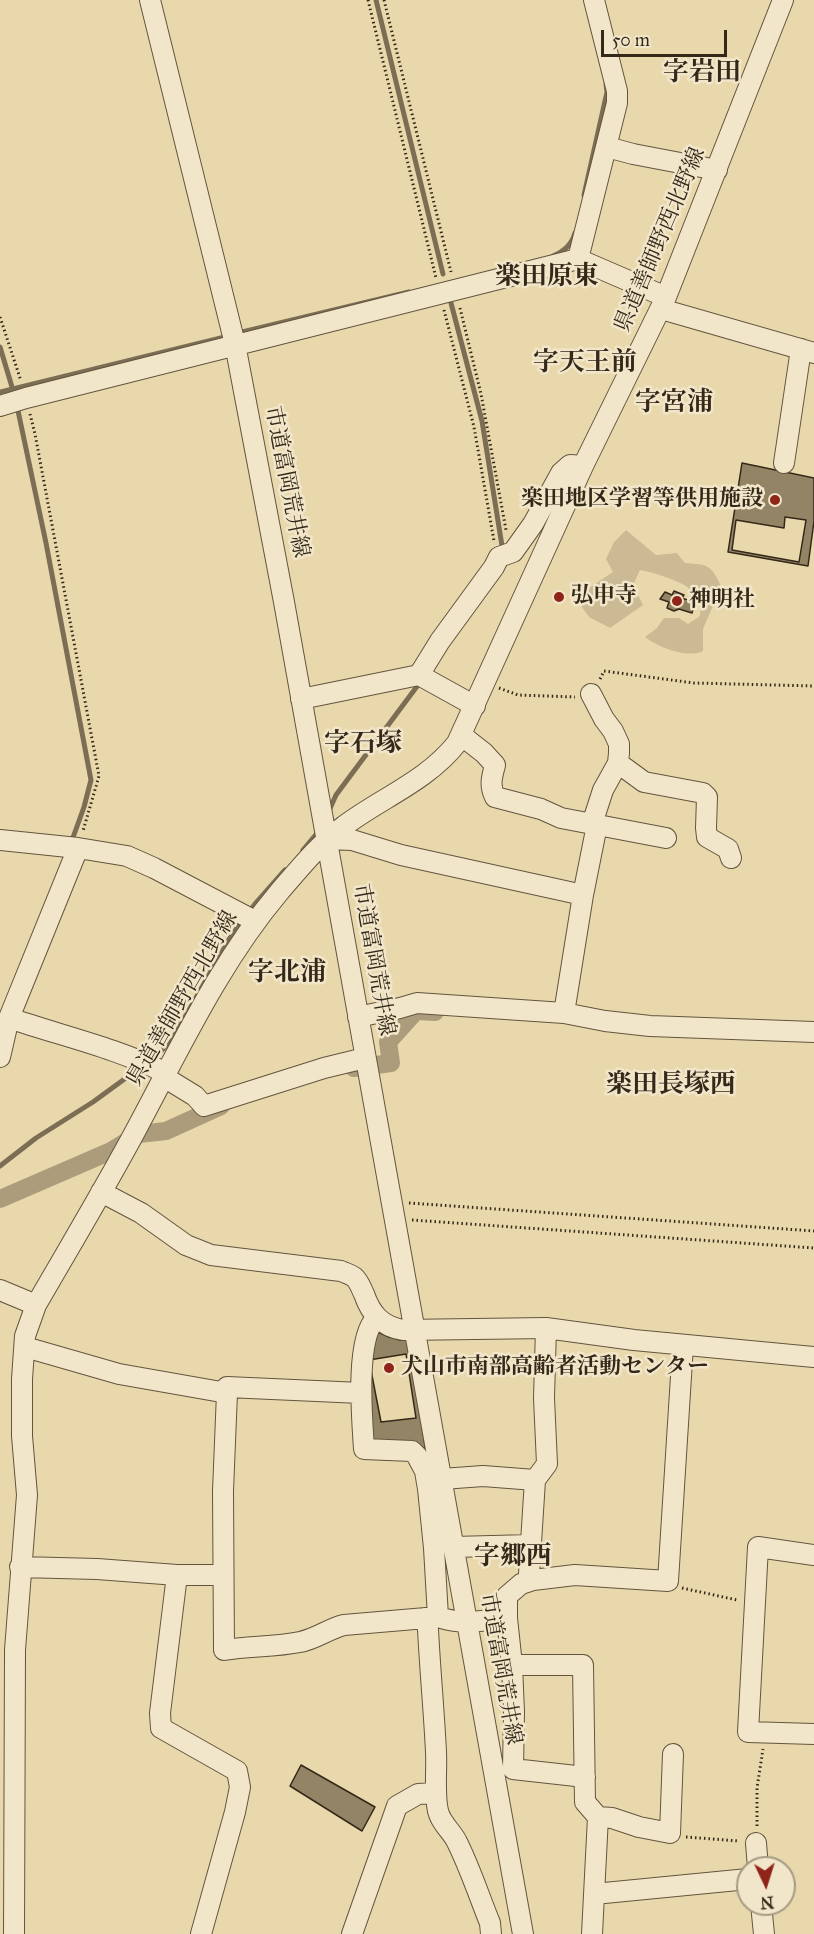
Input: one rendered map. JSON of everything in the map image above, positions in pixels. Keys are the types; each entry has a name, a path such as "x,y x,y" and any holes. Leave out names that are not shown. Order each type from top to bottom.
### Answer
{"street":[{"name":"市道富岡荒井線","path":"150,0 232,335 302,699 467,1623 503,1771 523,1934"},
{"path":"578,259 617,103 617,91 594,0"},
{"name":"県道善師野西北野線","path":"14,1934 7,1782 7,1649 20,1567 27,1495 22,1436 25,1336 36,1305 136,1131 248,916 327,839 346,824 428,771 447,755 461,735 583,466 664,303 783,0"},
{"path":"607,147 717,170"},
{"path":"3,405 24,390 232,335 456,291 578,259 664,303 808,351 784,463"},
{"path":"419,675 440,641 495,567 499,557 513,552 533,524 561,472 570,465 583,466"},
{"path":"302,699 419,675 475,706"},
{"path":"564,1013 595,824 603,790 618,763 619,744 591,694"},
{"path":"461,735 495,765 490,781 495,797 542,809 561,818 666,838"},
{"path":"618,763 644,782 703,793 707,797 707,837 728,849 731,858"},
{"path":"327,839 352,840 401,855 583,895"},
{"path":"0,840 127,856 154,867 248,916"},
{"path":"0,1057 9,1018 70,848"},
{"path":"358,1017 417,1003 564,1013 604,1021 650,1026 814,1032"},
{"path":"9,1018 90,1043 153,1066 195,1096 204,1106 302,1075 366,1064"},
{"path":"101,1192 141,1213 186,1245 211,1255 341,1271 353,1276 360,1284 370,1310 383,1324 392,1328 403,1330 546,1328 683,1345 814,1357"},
{"path":"0,1290 36,1305"},
{"path":"376,1318 370,1324 365,1339 361,1393 364,1449 412,1451 425,1472 434,1548 431,1617 428,1629 436,1750 437,1786 435,1793 441,1818 456,1840 490,1923 491,1934"},
{"path":"533,1580 529,1574 536,1480 547,1464 544,1398 546,1328"},
{"path":"585,1777 503,1771 514,1712 507,1596 520,1584 533,1580 575,1575 668,1581 683,1345"},
{"path":"25,1347 119,1374 227,1393 223,1575 224,1650 300,1642 344,1626 431,1617 467,1623 507,1618"},
{"path":"222,1392 227,1387 361,1393"},
{"path":"442,1479 483,1476 536,1480"},
{"path":"453,1547 531,1545"},
{"path":"814,1555 758,1547 748,1732 814,1734"},
{"path":"20,1567 97,1569 177,1575 223,1575"},
{"path":"177,1575 160,1713 161,1728 237,1772 240,1787 201,1934"},
{"path":"512,1665 582,1665 585,1802 598,1817 592,1934"},
{"path":"598,1817 612,1818 639,1827 670,1833 673,1754"},
{"path":"352,1934 397,1806 418,1794 435,1793"},
{"path":"756,1843 757,1856"},
{"path":"594,1894 736,1880"},
{"path":"762,1916 764,1934"}],"path":[{"path":"0,317 36,434 99,776 70,848"},
{"path":"485,683 518,695 580,698 591,694 604,671 694,682 814,686"},
{"path":"394,1211 814,1232"},
{"path":"394,1211 814,1248"},
{"path":"668,1581 671,1585 755,1603"},
{"path":"670,1833 676,1836 756,1843 757,1788 766,1732"}],"shaded area":[{"path":"626,530 656,555 677,553 685,563 707,566 713,572 720,584 703,629 703,651 681,653 657,645 645,637 657,628 664,618 679,618 688,624 700,616 701,597 686,586 670,579 640,570 633,585 643,605 610,628 589,617 581,606 589,588 613,572 606,559 614,542"}],"building":[{"name":"楽田地区学習等供用施設","path":"742,463 814,478 814,521 808,566 728,552"},
{"path":"785,517 806,520 799,562 732,550 736,520 784,528"},
{"name":"神明社","path":"674,591 684,595 682,598 695,603 692,613 667,608 669,602 660,599 665,592 672,595"},
{"name":"犬山市南部高齢者活動センター","path":"376,1327 380,1333 389,1337 410,1340 427,1460 366,1447 368,1339"},
{"path":"406,1354 416,1418 381,1422 369,1360"},
{"path":"301,1765 375,1807 362,1831 290,1786"}],"waterway":[{"path":"376,0 443,274"},
{"path":"584,195 607,92 606,84"},
{"path":"553,256 567,247 575,233"},
{"path":"238,333 409,292"},
{"path":"451,303 482,421 503,552"},
{"path":"0,392 229,336"},
{"path":"0,347 15,397"},
{"path":"17,406 46,543 91,780 71,843"},
{"path":"328,813 336,795 421,681"},
{"path":"303,850 318,832"},
{"path":"151,1060 171,1042 231,936 285,870"},
{"path":"354,1068 391,1063 388,1042 416,1011 435,1012"},
{"path":"0,1166 36,1138 93,1102 141,1067"},
{"path":"0,1199 111,1151 139,1134 166,1131 221,1106"}],"place":[{"name":"楽田地区学習等供用施設","path":"775,500"},
{"name":"弘申寺","path":"559,597"},
{"name":"神明社","path":"677,601"},
{"name":"犬山市南部高齢者活動センター","path":"389,1368"}],"district":[{"name":"字岩田","path":"702,74"},
{"name":"楽田原東","path":"547,278"},
{"name":"字天王前","path":"585,364"},
{"name":"字宮浦","path":"674,404"},
{"name":"字石塚","path":"363,745"},
{"name":"字北浦","path":"287,974"},
{"name":"楽田長塚西","path":"671,1086"},
{"name":"字郷西","path":"513,1558"}]}
